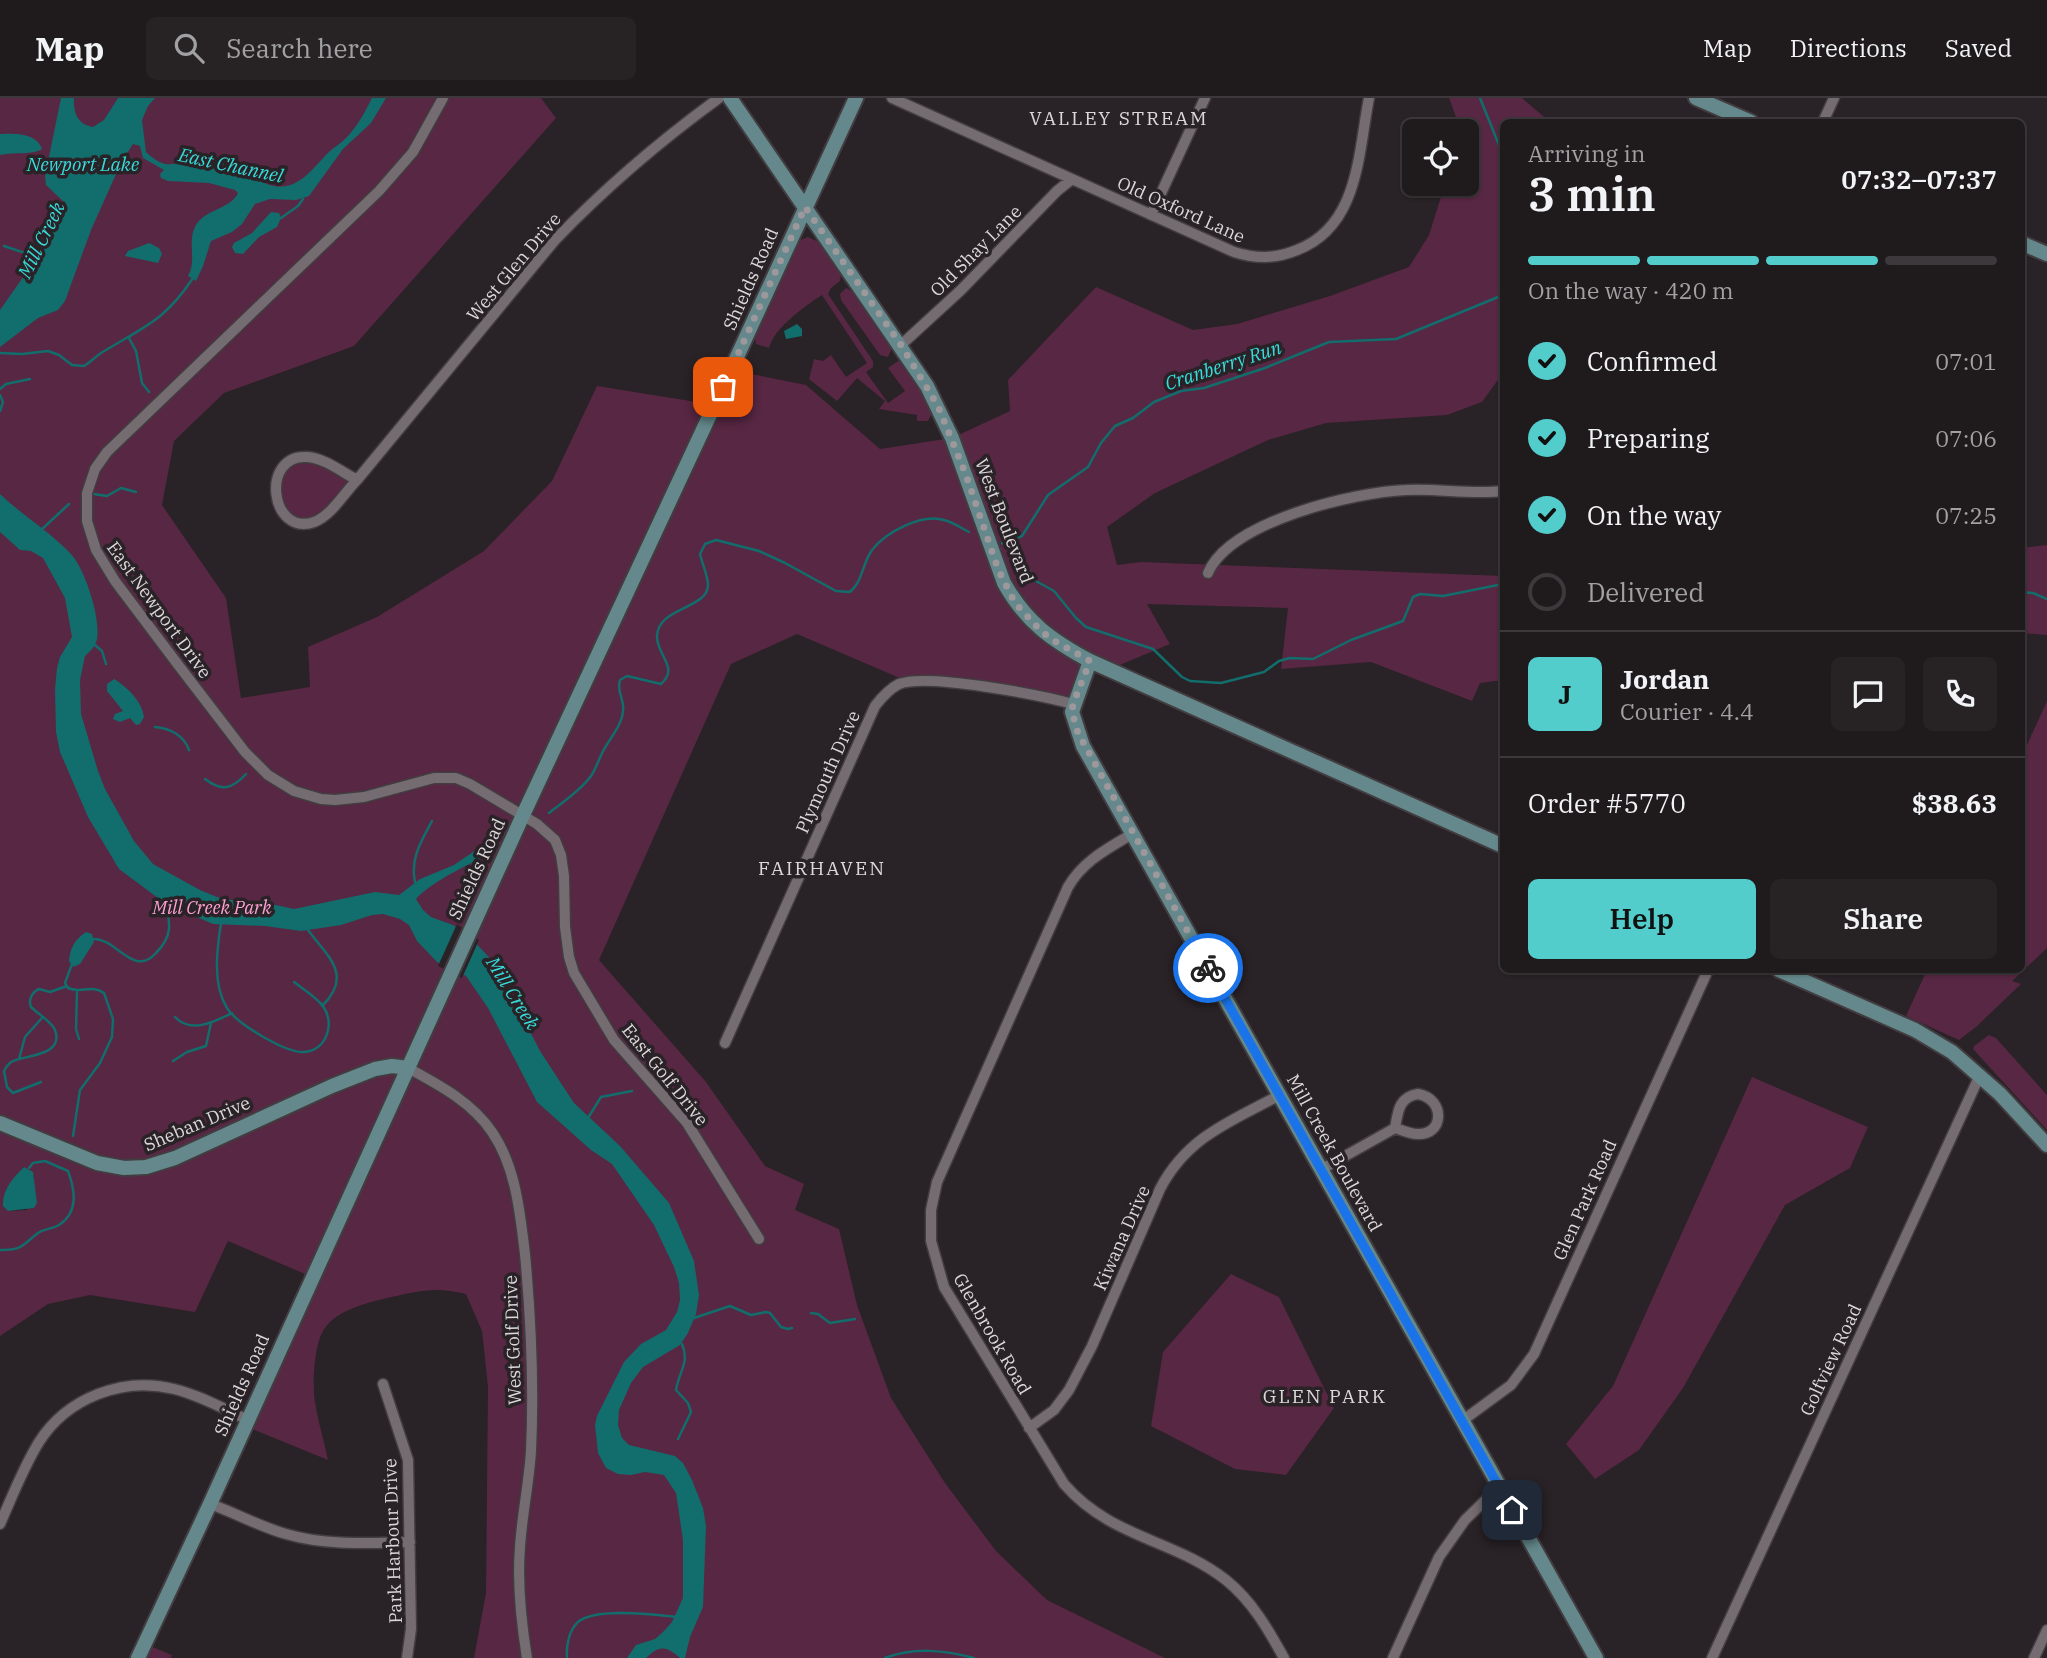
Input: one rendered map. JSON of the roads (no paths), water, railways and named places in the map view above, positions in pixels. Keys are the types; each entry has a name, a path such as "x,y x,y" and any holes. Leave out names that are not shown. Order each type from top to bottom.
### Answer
{"street":[{"name":"East Newport Drive","path":"443,98 413,152 386,184 107,452 90,481 87,521 96,550 122,591 246,752 268,775 284,786 305,795 335,800 364,797 445,777 470,784 523,816"},
{"name":"West Glen Drive","path":"356,480 316,459 302,457 287,463 282,469 276,481 275,497 284,513 292,520 307,524 323,517 356,480 555,240 638,160 719,98"},
{"name":"West Boulevard","path":"730,98 927,386 947,425 998,569 1015,603 1045,634 1090,661 1500,845"},
{"name":"Shields Road","path":"138,1658 446,983 856,98"},
{"name":"Old Oxford Lane","path":"892,98 1246,256 1275,257 1301,249 1329,230 1346,206 1354,184 1369,98"},
{"path":"1152,215 1205,98"},
{"path":"1696,98 1742,119"},
{"path":"1824,119 1834,98"},
{"name":"Old Shay Lane","path":"901,345 961,290 1057,191 1072,179"},
{"path":"2025,244 2045,250"},
{"path":"1208,573 1216,558 1241,539 1277,520 1318,505 1402,490 1500,491"},
{"path":"1073,704 1090,661"},
{"name":"Plymouth Drive","path":"725,1043 875,706 882,696 899,684 909,681 941,682 1073,704"},
{"name":"Mill Creek Boulevard","path":"1073,704 1072,712 1080,740 1596,1658"},
{"name":"East Golf Drive","path":"523,816 555,840 562,855 565,927 574,973 614,1040 687,1123 759,1239"},
{"name":"Glenbrook Road","path":"1132,834 1091,859 1068,887 942,1170 934,1196 931,1241 944,1287 1064,1484 1076,1497 1112,1524 1194,1561 1226,1580 1253,1608 1284,1658"},
{"name":"Glen Park Road","path":"1462,1421 1511,1385 1534,1354 1707,973"},
{"path":"1786,973 1915,1030 1952,1052 1980,1075 2047,1145"},
{"name":"Sheban Drive","path":"0,1123 97,1163 134,1168 175,1158 375,1069 392,1066 408,1068"},
{"name":"West Golf Drive","path":"408,1068 472,1109 492,1132 506,1158 516,1192 526,1268 531,1385 531,1449 519,1549 519,1585 527,1658"},
{"name":"Golfview Road","path":"1712,1658 1980,1075"},
{"path":"1322,1170 1395,1128 1416,1134 1427,1133 1437,1122 1439,1115 1436,1104 1431,1098 1418,1094 1406,1098 1399,1108 1395,1128"},
{"name":"Kiwana Drive","path":"1029,1427 1054,1410 1069,1390 1092,1346 1160,1189 1174,1166 1189,1148 1209,1133 1280,1095"},
{"name":"Park Harbour Drive","path":"383,1384 408,1460 411,1629 407,1658"},
{"path":"0,1524 31,1458 48,1430 73,1407 102,1392 139,1385 167,1387 248,1420"},
{"path":"1393,1658 1439,1557 1465,1520 1499,1487"},
{"path":"210,1504 267,1528 306,1539 349,1543 410,1542"},
{"path":"2034,1658 2047,1630"}],"water":[{"name":"Newport Lake","path":"61,98 74,98 74,109 80,121 93,127 104,120 118,98 155,98 142,120 146,152 156,160 172,164 210,155 225,160 259,181 285,186 307,175 350,134 372,98 386,98 371,123 343,149 309,196 296,200 270,199 255,204 242,224 232,232 211,241 196,281 188,276 192,263 194,229 198,222 230,202 238,193 209,183 168,181 161,178 160,174 164,170 143,158 140,146 133,144 121,163 91,230 65,301 58,310 38,318 0,347 0,310 47,243 64,202 46,185 45,176"},
{"path":"0,134 30,137 42,149 0,155"},
{"path":"271,212 279,213 281,218 277,227 259,237 243,254 235,253 232,247 234,243 252,233"},
{"path":"149,243 159,248 162,254 158,263 125,256 128,251"},
{"path":"797,324 802,329 802,336 786,339 784,331"},
{"path":"0,494 70,553 86,582 98,630 95,645 85,656 80,680 81,714 105,789 134,841 153,864 217,897 294,909 375,892 399,895 420,879 454,865 489,841 495,849 493,854 452,873 416,899 431,917 453,925 468,935 487,955 509,990 540,1051 574,1103 620,1146 669,1203 694,1261 699,1295 696,1314 688,1333 680,1345 643,1367 631,1383 619,1410 618,1425 622,1438 629,1445 675,1456 683,1463 703,1508 706,1526 703,1607 690,1637 685,1658 659,1649 646,1658 627,1658 636,1645 655,1639 672,1622 683,1598 683,1540 676,1493 664,1475 645,1472 618,1474 606,1468 598,1453 595,1425 624,1362 641,1344 666,1330 677,1312 680,1300 679,1283 654,1225 612,1164 591,1150 537,1102 488,1008 466,976 437,962 417,941 409,925 400,919 383,914 372,915 341,925 301,931 265,926 213,924 166,904 119,869 88,817 60,752 56,732 57,668 72,637 65,598 43,558 31,551 20,550 0,532"},
{"path":"114,679 129,690 140,705 144,717 140,724 136,725 130,718 120,722 113,719 115,714 123,711 107,691 107,684"},
{"path":"86,932 92,934 94,942 80,964 73,967 69,961 72,948"},
{"path":"24,1167 33,1172 37,1203 34,1208 8,1211 3,1206 4,1195 12,1180"}],"waterway":[{"name":"Cranberry Run","path":"1480,98 1500,148"},
{"path":"281,218 303,199"},
{"name":"Mill Creek","path":"4,246 40,258"},
{"path":"0,353 48,351 72,365 84,366 164,312 193,278"},
{"name":"Cranberry Run","path":"1004,543 1022,536 1048,495 1088,467 1101,443 1115,426 1133,418 1154,402 1181,391 1204,388 1265,368 1329,342 1396,339 1500,296"},
{"path":"129,338 136,351 142,383 149,392"},
{"path":"0,389 6,384 30,379"},
{"path":"0,395 3,402 0,411"},
{"path":"94,494 107,496 121,488 136,492"},
{"path":"41,530 69,504"},
{"name":"Cranberry Run","path":"549,813 587,781 621,721 623,703 619,689 620,680 627,676 661,684 666,678 668,666 658,643 659,626 665,619 706,593 708,581 700,554 705,544 716,540 759,551 836,591 850,592 858,583 872,550 895,531 915,522 935,519 951,522 969,532"},
{"path":"1002,543 1022,558 1034,580 1054,591 1086,627 1153,649 1182,677 1190,681 1221,683 1264,672 1279,661 1290,658 1313,659 1351,640 1403,621 1413,597 1420,594 1443,596 1500,585"},
{"path":"2025,592 2047,599"},
{"path":"95,645 102,651 106,664"},
{"path":"155,727 175,733 184,740 189,750"},
{"path":"205,779 217,786 227,787 246,774"},
{"path":"415,882 415,858 432,821"},
{"path":"94,939 110,945 133,960 148,960 161,948 168,936 167,901"},
{"path":"221,923 217,977 227,1008 232,1015 263,1037 287,1048 305,1052 313,1050 324,1041 328,1028 327,1013 313,996 294,982"},
{"path":"308,930 329,957 337,975 336,985 322,1006"},
{"path":"72,964 65,983 68,988 100,990 104,993 113,1019 112,1037 100,1063 80,1090 73,1136"},
{"path":"41,1082 13,1093 7,1087 4,1071 11,1062 41,1054 54,1045 55,1030 31,1007 30,999 39,989 50,992 67,986"},
{"path":"77,991 76,1029 79,1039"},
{"path":"175,1017 195,1026 210,1023 232,1013"},
{"path":"19,1059 25,1037 42,1018"},
{"path":"173,1061 187,1052 206,1046 211,1023"},
{"path":"588,1118 601,1097 632,1091"},
{"path":"0,1250 18,1248 40,1232 59,1225 70,1214 74,1193 68,1171 45,1161 33,1163 29,1168"},
{"path":"694,1318 730,1306 751,1315 770,1313 781,1327 792,1328"},
{"path":"811,1313 818,1314 830,1323 855,1319"},
{"path":"678,1439 691,1412 688,1403 676,1390 685,1357 682,1344"},
{"path":"567,1658 572,1629 587,1617 612,1613 678,1617"},
{"path":"885,1658 907,1652 930,1651 974,1658"}],"district":[{"name":"VALLEY STREAM","path":"1119,118"},
{"name":"FAIRHAVEN","path":"822,868"},
{"name":"GLEN PARK","path":"1325,1396"}],"water label":[{"name":"East Channel","path":"231,165"}],"park label":[{"name":"Mill Creek Park","path":"212,908"}]}
